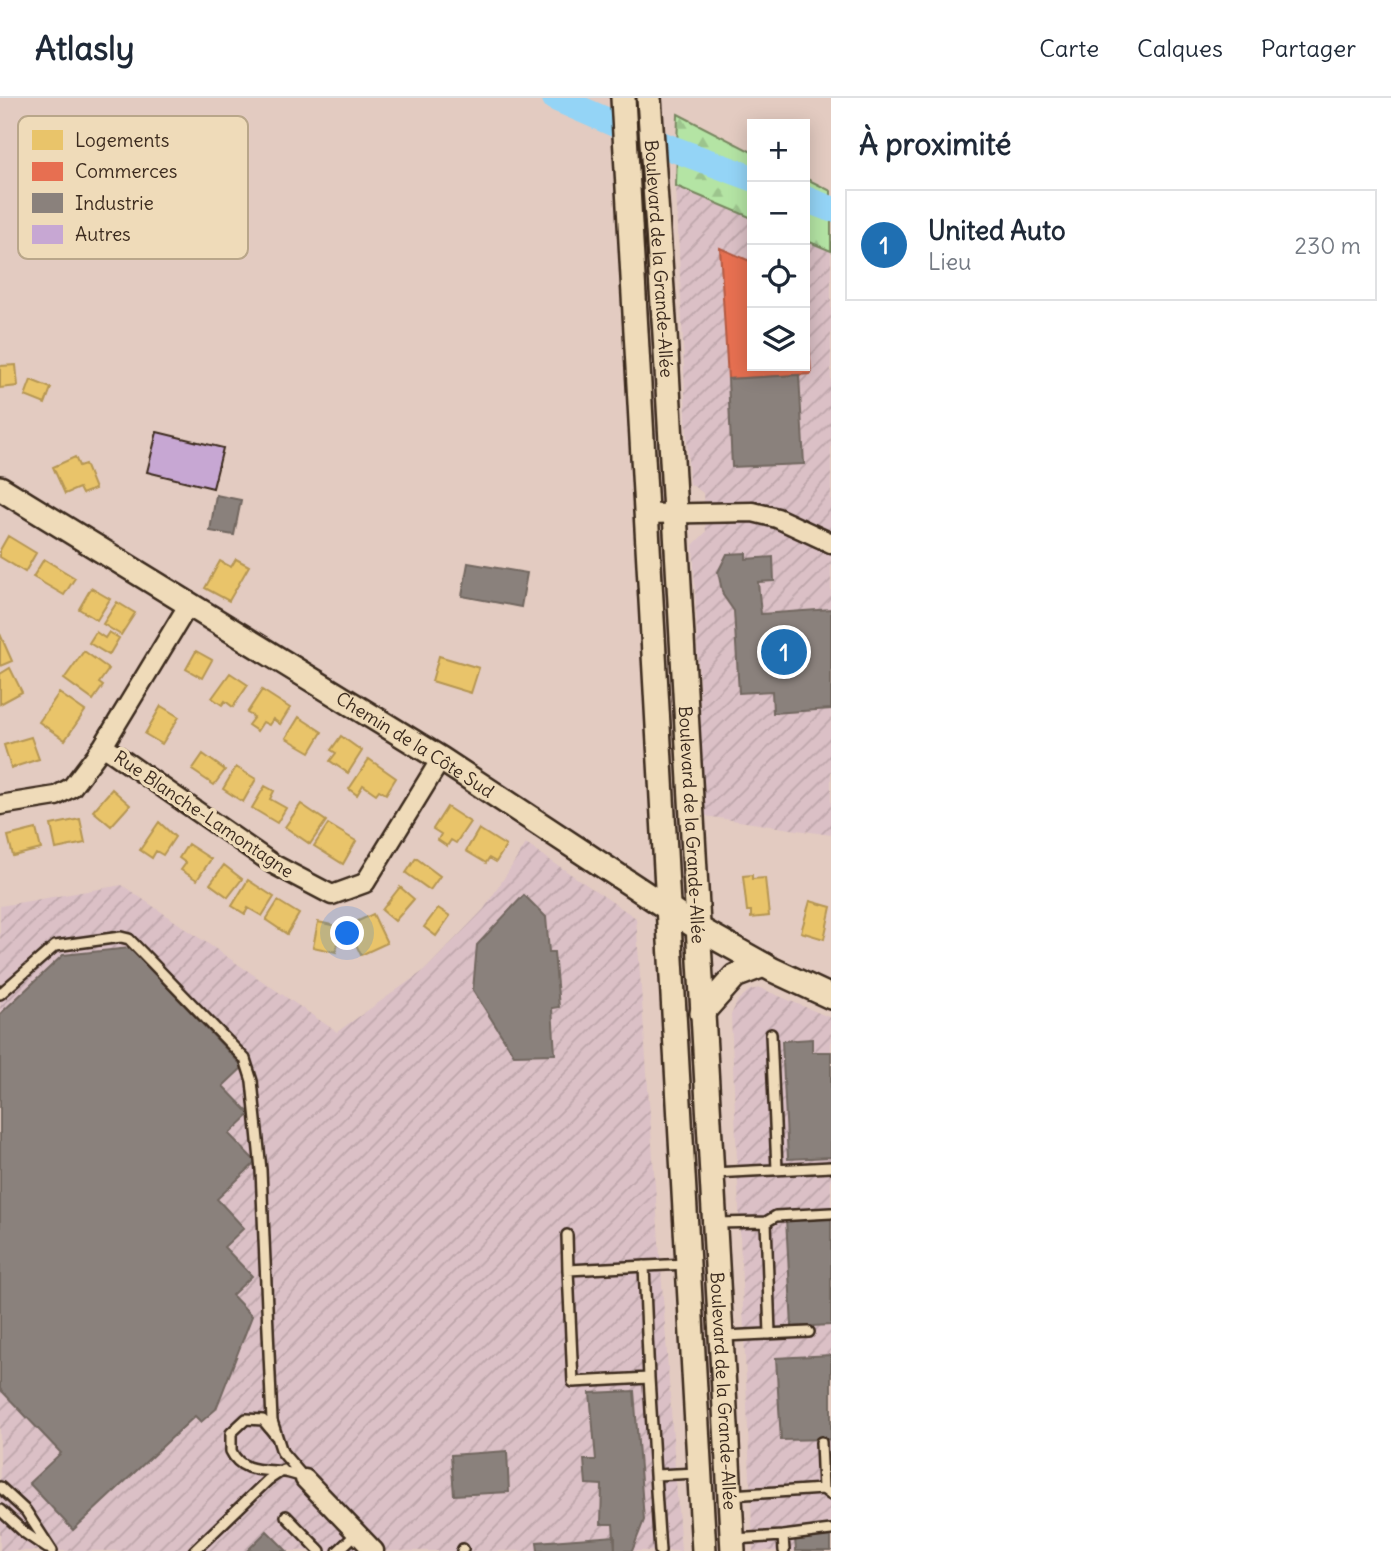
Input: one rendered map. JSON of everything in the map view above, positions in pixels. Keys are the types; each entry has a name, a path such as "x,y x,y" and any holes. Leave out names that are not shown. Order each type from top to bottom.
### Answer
{"street":[{"name":"Boulevard de la Grande-Allée","path":"649,98 675,513 732,1545"},
{"name":"Boulevard de la Grande-Allée","path":"624,121 704,1551"},
{"path":"624,121 652,137"},
{"name":"Chemin de la Côte Sud","path":"0,488 441,759 696,927 764,965 831,997"},
{"path":"646,514 753,512 777,518 831,543"},
{"path":"0,805 56,796 72,786 103,746 189,604"},
{"name":"Rue Blanche-Lamontagne","path":"103,746 273,864 332,895 365,883 441,759"},
{"path":"702,1013 736,976 764,965"},
{"path":"305,1479 374,1551"}],"lane":[{"path":"0,994 55,946 121,937 129,939 244,1059 252,1081 261,1170 269,1380 276,1436 287,1461 305,1479"},
{"path":"771,1034 777,1169"},
{"path":"711,1173 831,1167"},
{"path":"714,1223 766,1222 776,1216 831,1213"},
{"path":"766,1222 771,1334"},
{"path":"567,1235 573,1381 649,1378"},
{"path":"568,1270 687,1264"},
{"path":"644,1266 660,1551"},
{"path":"721,1336 809,1332"},
{"path":"276,1436 262,1420 246,1419 235,1426 229,1445 233,1457 244,1466 263,1471 286,1470 305,1479"},
{"path":"730,1495 827,1492 821,1442"},
{"path":"194,1551 268,1480 286,1470"},
{"path":"655,1475 699,1472"},
{"path":"0,1487 26,1511 51,1551"},
{"path":"0,1510 25,1533 51,1551"},
{"path":"286,1516 320,1551"},
{"path":"732,1545 831,1530"},
{"path":"338,1551 357,1533"},
{"path":"783,1536 784,1551"}],"shaded area":[{"path":"676,186 747,216 747,371 810,371 810,242 831,251 831,835 705,816 693,545 706,532 703,493 689,483"},
{"path":"526,844 636,918 681,1551 0,1551 0,906 122,885 337,1032 425,970 484,909"},
{"path":"760,988 831,1018 831,1551 753,1551 731,1015 738,1000 750,990"}],"green space":[{"path":"678,114 747,149 747,216 676,186"},
{"path":"810,180 831,191 831,251 810,242"}],"building: Logements":[{"path":"16,365 18,386 0,388 0,366"},
{"path":"31,380 51,388 45,404 25,396"},
{"path":"75,457 79,466 85,464 95,489 82,494 79,488 65,494 53,467"},
{"path":"8,536 36,553 25,572 0,557 0,550"},
{"path":"44,559 75,578 64,595 33,577"},
{"path":"236,559 249,566 229,601 205,588 220,561 231,567"},
{"path":"91,588 110,599 97,620 79,609"},
{"path":"117,602 135,613 121,635 103,624"},
{"path":"96,632 105,638 109,632 119,638 109,655 89,643"},
{"path":"0,634 12,661 0,666"},
{"path":"84,651 109,669 99,683 103,686 93,700 64,679"},
{"path":"196,651 212,660 202,678 186,669"},
{"path":"439,656 479,668 471,693 432,681"},
{"path":"10,668 22,692 0,704 0,674"},
{"path":"230,673 248,685 233,707 225,701 222,705 212,698"},
{"path":"262,690 290,708 280,724 273,719 269,725 263,722 257,731 248,725 254,717 247,713"},
{"path":"59,693 85,711 65,740 39,722"},
{"path":"161,706 179,717 162,744 145,734"},
{"path":"299,717 322,732 310,752 286,738"},
{"path":"341,736 362,751 348,773 330,761 336,753 331,750"},
{"path":"31,737 39,759 11,768 4,745"},
{"path":"203,754 225,770 214,785 192,770"},
{"path":"369,759 396,778 386,794 379,790 376,794 363,785 357,795 349,789"},
{"path":"236,767 256,779 243,802 223,789"},
{"path":"265,786 274,791 270,799 286,808 277,823 252,808"},
{"path":"112,789 130,805 111,826 93,811"},
{"path":"301,804 326,821 310,844 285,827"},
{"path":"447,807 470,822 456,843 451,840 447,846 438,840 441,834 433,829"},
{"path":"80,819 85,843 56,849 51,825"},
{"path":"159,822 175,837 163,855 156,851 152,858 140,850"},
{"path":"328,824 356,841 343,864 314,846"},
{"path":"36,829 41,849 13,856 8,836"},
{"path":"479,829 506,846 496,862 489,858 486,863 466,851"},
{"path":"188,844 211,859 197,880 181,870 186,863 179,858"},
{"path":"416,858 440,876 430,890 406,873"},
{"path":"224,865 242,879 228,897 210,884"},
{"path":"752,875 752,879 765,878 769,916 751,918 751,911 747,911 743,876"},
{"path":"248,880 274,897 262,916 248,908 245,914 232,906"},
{"path":"400,887 414,899 395,921 382,910"},
{"path":"278,901 299,914 287,934 266,920"},
{"path":"810,901 831,907 824,939 801,932"},
{"path":"438,908 450,916 436,936 424,927"},
{"path":"373,914 387,943 361,955 350,932 357,929 354,923"},
{"path":"318,922 341,927 336,952 313,947"}],"building: Commerces":[{"path":"720,248 747,260 747,371 810,371 810,359 811,374 728,379"}],"building: Industrie":[{"path":"799,375 804,464 732,467 728,379"},
{"path":"216,495 241,500 234,535 210,531"},
{"path":"746,553 746,559 773,557 774,581 758,582 761,614 831,609 831,709 773,713 772,691 739,693 734,611 723,595 718,572 727,554"},
{"path":"468,563 527,573 521,607 462,596"},
{"path":"524,895 546,917 549,952 554,952 559,1007 552,1008 555,1054 514,1055 473,990 477,945"},
{"path":"130,948 243,1067 223,1086 250,1114 229,1134 256,1162 217,1199 244,1228 224,1247 252,1276 232,1295 252,1316 216,1409 201,1422 195,1416 73,1530 29,1483 61,1453 0,1389 0,1014 63,955"},
{"path":"812,1039 812,1052 831,1052 831,1157 788,1159 782,1041"},
{"path":"831,1216 831,1325 792,1327 786,1219"},
{"path":"831,1355 831,1449 830,1439 781,1440 776,1358"},
{"path":"634,1391 644,1520 632,1551 615,1551 613,1524 601,1524 602,1485 586,1484 584,1460 596,1460 590,1393"},
{"path":"507,1451 509,1492 454,1495 451,1455"},
{"path":"267,1531 287,1551 247,1551"},
{"path":"615,1536 615,1551 538,1551 537,1542"},
{"path":"831,1536 831,1551 796,1551 795,1538"}],"building: Autres":[{"path":"157,432 223,448 213,488 147,472"}],"waterway":[{"path":"555,98 668,147 747,176"},
{"path":"810,201 831,209"}],"place":[{"name":"United Auto","path":"784,652"}]}
